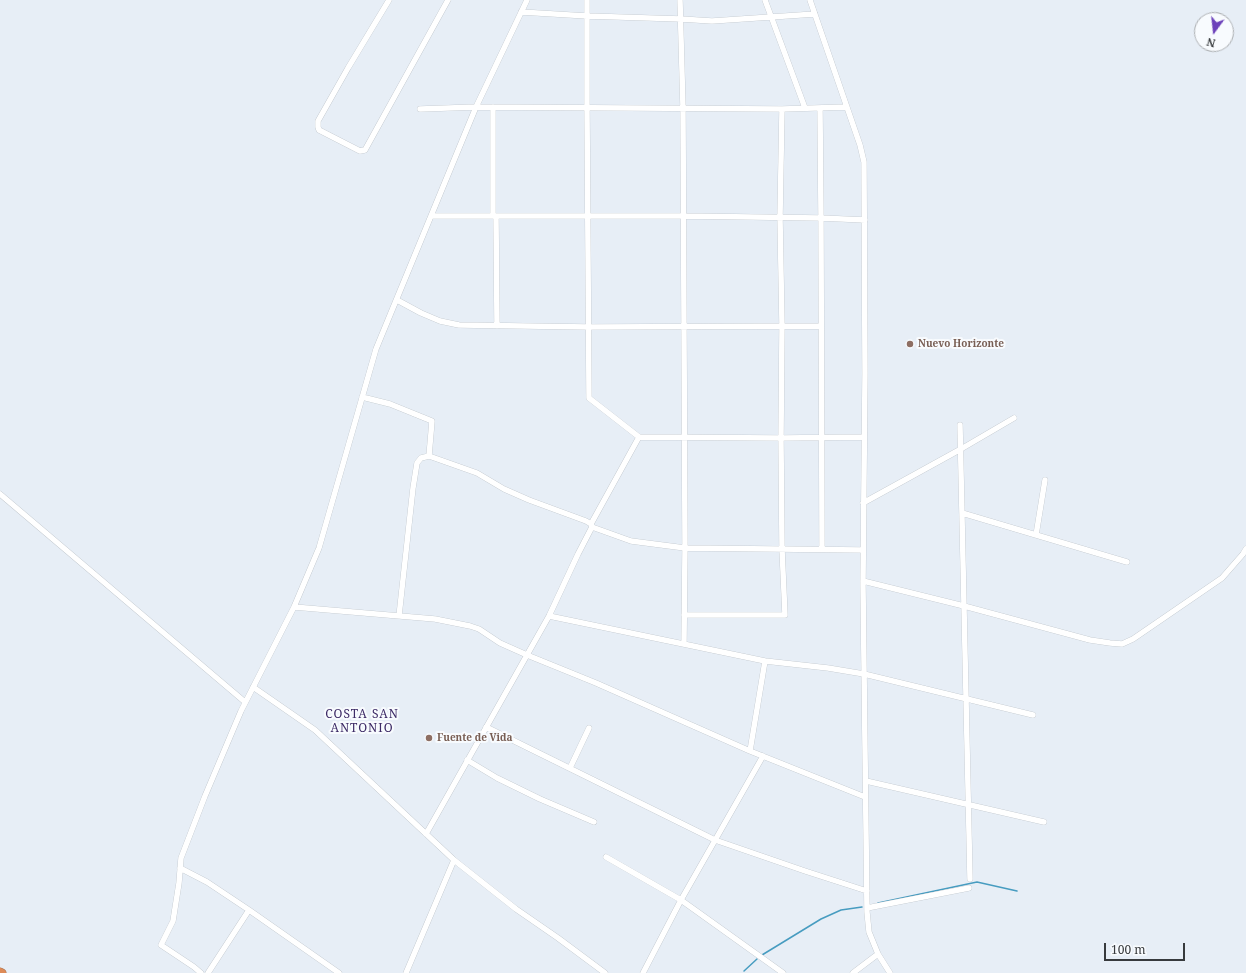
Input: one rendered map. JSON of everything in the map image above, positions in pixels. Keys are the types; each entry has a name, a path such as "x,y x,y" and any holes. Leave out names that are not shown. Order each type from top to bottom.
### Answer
{"street":[{"path":"389,0 318,121 319,130 360,151 365,150 448,0"},
{"path":"201,973 161,945 173,921 181,858 205,796 245,702 294,607 319,548 376,349 476,107 526,0"},
{"path":"587,0 589,398 639,437 864,437"},
{"path":"680,0 683,108 684,644"},
{"path":"765,0 804,108"},
{"path":"810,0 860,145 864,162 864,437 862,581 867,908 870,932 878,954 890,973"},
{"path":"521,12 712,21 815,14"},
{"path":"420,109 476,107 782,109 847,107"},
{"path":"493,107 497,326"},
{"path":"820,108 822,549"},
{"path":"684,615 785,615 782,549 781,438 782,326 780,217 782,109"},
{"path":"432,216 683,216 865,220"},
{"path":"397,300 440,321 459,325 589,327 821,326"},
{"path":"362,397 390,404 432,421 429,456"},
{"path":"863,503 1014,418"},
{"path":"960,425 970,879"},
{"path":"426,834 549,616 592,526 639,437"},
{"path":"398,616 417,463 421,458 429,456 477,474 504,489 529,500 586,521 592,526 631,541 685,548 863,550"},
{"path":"1036,534 1045,480"},
{"path":"0,494 245,702"},
{"path":"962,513 1127,562"},
{"path":"862,581 964,606 1090,640 1122,644 1134,639 1222,578 1246,549"},
{"path":"294,607 435,619 470,626 479,629 500,643 527,655 596,683 750,751 865,797"},
{"path":"549,616 765,661 828,668 864,674 1033,715"},
{"path":"750,751 765,661"},
{"path":"253,687 315,730 454,860 516,909 605,973"},
{"path":"486,727 715,840 867,891"},
{"path":"570,768 588,728"},
{"path":"643,973 681,900 763,756"},
{"path":"467,760 497,778 540,799 594,822"},
{"path":"866,781 1044,822"},
{"path":"606,857 681,900 783,973"},
{"path":"406,973 454,860"},
{"path":"180,868 207,882 339,973"},
{"path":"867,908 969,888"},
{"path":"208,973 249,910"},
{"path":"853,973 878,954"}],"waterway":[{"path":"878,903 977,882 1017,891"},
{"path":"762,955 821,919 841,910 862,907"},
{"path":"744,971 757,959"}],"place":[{"name":"Nuevo Horizonte","path":"910,344"},
{"name":"Fuente de Vida","path":"429,738"}],"district":[{"name":"COSTA SAN ANTONIO","path":"362,722"}]}
